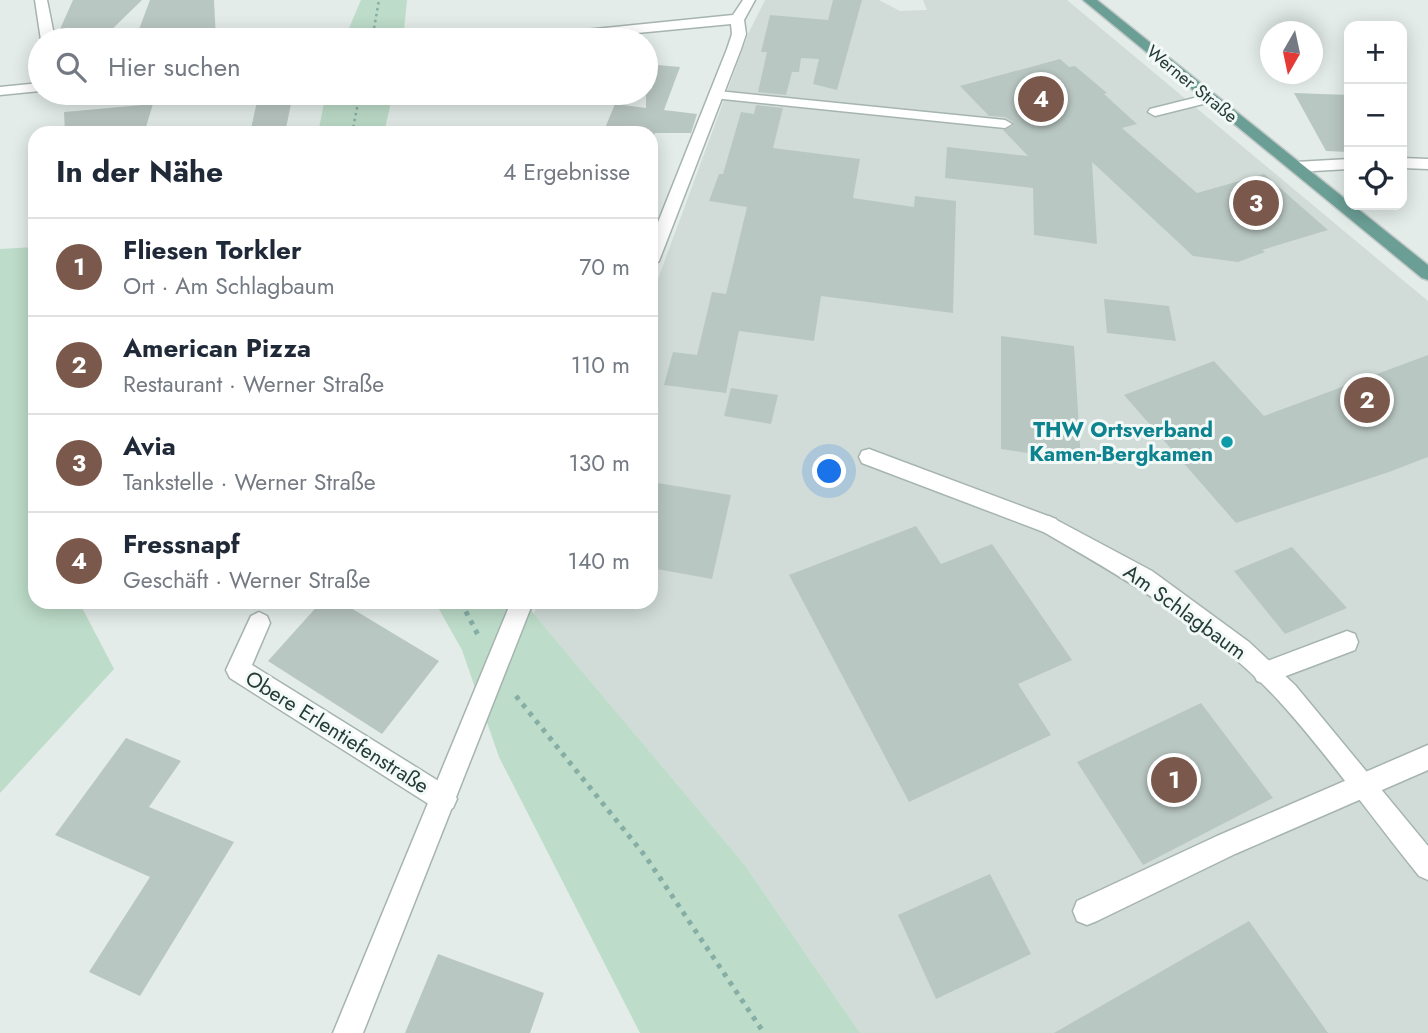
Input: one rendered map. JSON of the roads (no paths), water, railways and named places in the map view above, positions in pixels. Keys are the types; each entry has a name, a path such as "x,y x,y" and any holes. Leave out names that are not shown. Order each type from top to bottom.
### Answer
{"main road":[{"name":"Werner Straße","path":"1089,0 1428,274"}],"street":[{"path":"41,0 46,28"},
{"path":"647,28 737,19 743,14 749,0"},
{"path":"658,244 718,95 739,34 740,25 737,19"},
{"path":"0,91 28,88"},
{"path":"718,95 1005,124"},
{"path":"1155,111 1210,98"},
{"path":"1407,163 1428,164"},
{"path":"1296,167 1344,164"},
{"name":"Am Schlagbaum","path":"870,457 1049,525 1144,578 1241,650 1287,693 1428,867"},
{"name":"Obere Erlentiefenstraße","path":"348,1033 520,609"},
{"name":"Obere Erlentiefenstraße","path":"260,623 238,670 444,799"},
{"path":"1265,673 1347,642"},
{"path":"1087,911 1227,845 1428,757"}],"place":[{"name":"Fressnapf","path":"1041,99"},
{"name":"Avia","path":"1256,203"},
{"name":"American Pizza","path":"1367,400"},
{"name":"THW Ortsverband Kamen-Bergkamen","path":"1227,442"},
{"name":"Fliesen Torkler","path":"1174,780"}]}
